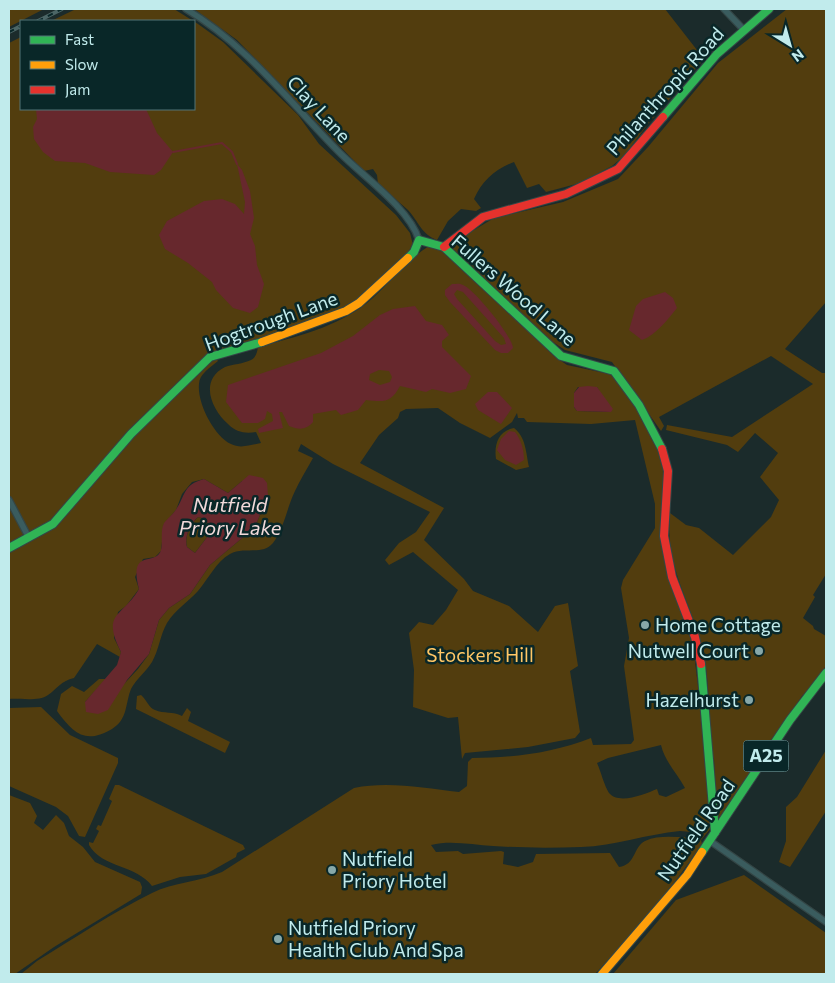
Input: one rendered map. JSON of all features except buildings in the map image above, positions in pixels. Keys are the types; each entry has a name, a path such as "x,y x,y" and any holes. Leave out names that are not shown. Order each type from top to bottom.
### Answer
{"street":[{"name":"Clay Lane","path":"186,9 224,36 260,68 340,153 403,214 419,240"},
{"path":"724,9 743,29"},
{"name":"Philanthropic Road","path":"444,247 483,217 566,194 618,169 717,54 743,29 769,9"},
{"name":"Fullers Wood Lane","path":"419,240 444,247 561,356 614,371 639,405 661,444 668,471 664,536 672,577 700,658 705,694 715,832"},
{"name":"Hogtrough Lane","path":"9,548 53,524 131,434 210,357 292,333 346,312 359,303 414,252 419,240"},
{"path":"9,500 28,536"},
{"name":"Nutfield Road","path":"602,974 659,910 687,875 790,720 826,673"},
{"path":"710,841 826,922"}],"green space":[{"path":"9,9 44,9 20,20 9,27"},
{"path":"76,9 174,9 191,20 53,20"},
{"path":"194,9 665,9 704,59 648,124 624,156 612,166 580,183 546,192 539,184 527,188 514,162 495,172 485,181 474,199 481,208 476,211 461,209 448,221 437,240 427,234 408,210 378,184 377,175 373,169 364,171 237,40"},
{"path":"787,9 826,9 826,302 785,349 822,373 826,373 826,574 813,595 815,597 803,618 814,629 826,636 826,663 817,683 802,696 721,820 717,821 714,759 711,755 705,664 698,634 675,568 669,532 670,513 686,525 699,528 733,555 771,517 779,500 760,477 778,453 755,433 738,452 727,445 666,430 667,425 732,437 813,384 771,356 659,417 664,426 661,431 612,362 565,350 544,336 470,264 463,261 450,250 459,239 494,218 563,202 618,179 648,147 718,63"},
{"name":"Stockers Hill","path":"195,22 223,42 298,115 319,144 396,215 410,233 413,245 410,250 353,303 320,320 213,353 218,361 201,377 199,392 204,409 213,427 231,444 246,446 261,443 256,432 237,431 217,411 210,395 210,387 212,379 217,373 225,367 251,360 256,355 258,347 316,330 343,319 367,303 412,259 429,246 446,252 554,356 567,365 614,375 642,417 663,459 665,499 660,537 666,551 670,583 693,645 712,827 701,840 702,844 690,861 664,895 595,974 21,974 37,961 123,908 152,893 169,886 222,872 354,788 393,785 459,792 467,786 468,762 472,758 532,754 591,738 593,745 631,744 634,740 624,666 629,638 621,588 623,580 655,528 655,504 635,420 591,424 527,422 524,418 518,418 517,413 512,422 490,438 460,423 438,408 406,409 400,412 398,418 379,435 360,463 444,508 424,540 464,579 473,591 509,606 538,632 555,606 568,603 578,666 570,671 580,732 575,738 528,747 465,753 462,759 458,717 448,718 413,707 414,670 409,633 419,622 433,625 446,610 458,590 413,552 389,565 385,560 399,543 416,532 430,512 333,464 301,444 298,451 313,458 295,491 277,537 269,547 264,549 235,552 225,557 198,591 174,614 167,623 152,662 131,689 123,716 117,725 103,734 94,736 87,736 74,731 57,711 61,694 72,686 84,692 99,679 106,679 85,702 123,685 149,654 159,620 169,608 190,594 210,565 248,533 257,522 268,495 242,481 228,493 204,479 192,482 182,494 176,510 164,524 161,551 155,557 143,559 135,577 139,589 126,606 118,612 114,638 121,652 120,657 97,644 74,678 63,683 48,695 34,699 9,699 9,43 20,38 20,110 195,110","holes":["578,387 597,387 611,412 577,411 574,407 574,393","661,745 668,762 685,788 666,797 659,795 657,789 625,798 619,798 609,793 597,763 608,758","680,831 692,832 693,837 663,837 645,841 638,847 629,863 619,867 610,853 536,854 533,862 518,867 503,864 504,852 501,851 463,854 458,851 436,852 431,845 454,843 515,847 581,847 606,845"]},
{"path":"514,428 523,441 529,467 516,470 496,459 498,439 504,432"},
{"path":"198,517 206,519 211,532 195,553 187,547 186,539 190,527"},
{"path":"141,695 153,709 158,711 182,716 187,708 191,712 188,721 230,742 225,753 136,709 137,696"},
{"path":"41,707 70,735 118,758 118,763 85,837 79,836 68,816 56,807 9,786 9,708"},
{"path":"826,750 826,811 790,867 779,862 786,841 786,807 797,797"},
{"path":"115,785 119,785 243,845 245,849 237,853 236,857 206,874 180,877 152,886 138,874 102,858 89,845 89,842 93,843 99,831 96,829 98,825 101,826 112,801 109,799"},
{"path":"9,795 30,803 37,816 34,823 43,830 56,815 64,823 69,836 83,847 95,862 140,882 142,887 141,894 54,947 15,974 9,974"},
{"path":"744,875 826,933 826,974 613,974 676,900"}],"water":[{"path":"36,110 146,110 157,133 173,152 161,170 154,175 110,172 85,163 55,161 43,152 34,139 33,127 37,119"},
{"path":"237,164 242,170 250,191 254,218 250,234 255,246 257,265 264,284 258,307 250,313 233,308 216,290 212,282 188,263 165,249 159,235 167,221 204,201 222,199 235,204 244,214 245,202"},
{"path":"452,284 460,284 468,288 500,324 513,348 508,353 501,353 495,350 450,302 445,295 445,290","holes":["457,290 463,292 504,338 506,344 501,345 495,341 454,294"]},
{"path":"665,292 673,298 677,308 657,331 642,340 629,330 636,306 643,299"},
{"path":"415,306 426,321 442,325 449,335 442,341 442,347 471,376 466,389 450,393 432,389 426,392 400,386 397,392 390,398 382,401 366,400 358,410 341,415 336,410 313,414 313,422 308,427 296,428 289,426 282,412 279,412 283,428 259,433 258,429 273,421 272,414 267,411 265,419 258,423 242,423 226,402 228,385 321,353 353,336 380,315 393,309","holes":["379,370 389,371 392,377 390,382 380,385 369,380 370,374"]},
{"path":"579,387 597,387 613,409 611,412 577,411 574,407 574,393"},
{"path":"488,392 497,392 512,408 501,424 478,410 475,404"},
{"path":"509,431 515,432 523,449 524,460 516,465 505,460 497,450 501,439"},
{"name":"Nutfield Priory Lake","path":"249,475 263,478 267,483 268,495 257,522 248,533 210,565 190,594 169,608 159,620 149,654 127,680 108,710 98,714 86,712 85,702 117,665 121,652 115,639 113,622 139,589 137,568 140,563 158,555 161,550 164,523 179,506 188,488 197,481 204,479 228,493","holes":["198,517 206,519 211,532 195,553 187,547 187,535 190,527"]}],"waterway":[{"path":"173,152 222,143 232,152 237,164"}],"railway":[{"path":"40,20 62,9"},
{"path":"9,32 20,26"}],"traffic: fast":[{"path":"663,117 717,54 769,9"},
{"path":"408,258 414,252 419,240 444,247 561,356 614,371 639,405 662,449"},
{"path":"9,548 53,524 131,434 210,357 262,342"},
{"path":"701,664 715,832"},
{"path":"702,852 790,720 826,673"}],"traffic: slow":[{"path":"262,342 346,311 359,303 408,258"},
{"path":"602,974 687,875 702,852"}],"traffic: jam":[{"path":"444,247 483,217 566,194 618,169 663,117"},
{"path":"662,449 668,471 664,536 672,577 695,637 701,664"}],"place":[{"name":"Home Cottage","path":"645,625"},
{"name":"Nutwell Court","path":"759,651"},
{"name":"Hazelhurst","path":"749,700"},
{"name":"Nutfield Priory Hotel","path":"332,870"},
{"name":"Nutfield Priory Health Club And Spa","path":"278,939"}]}
